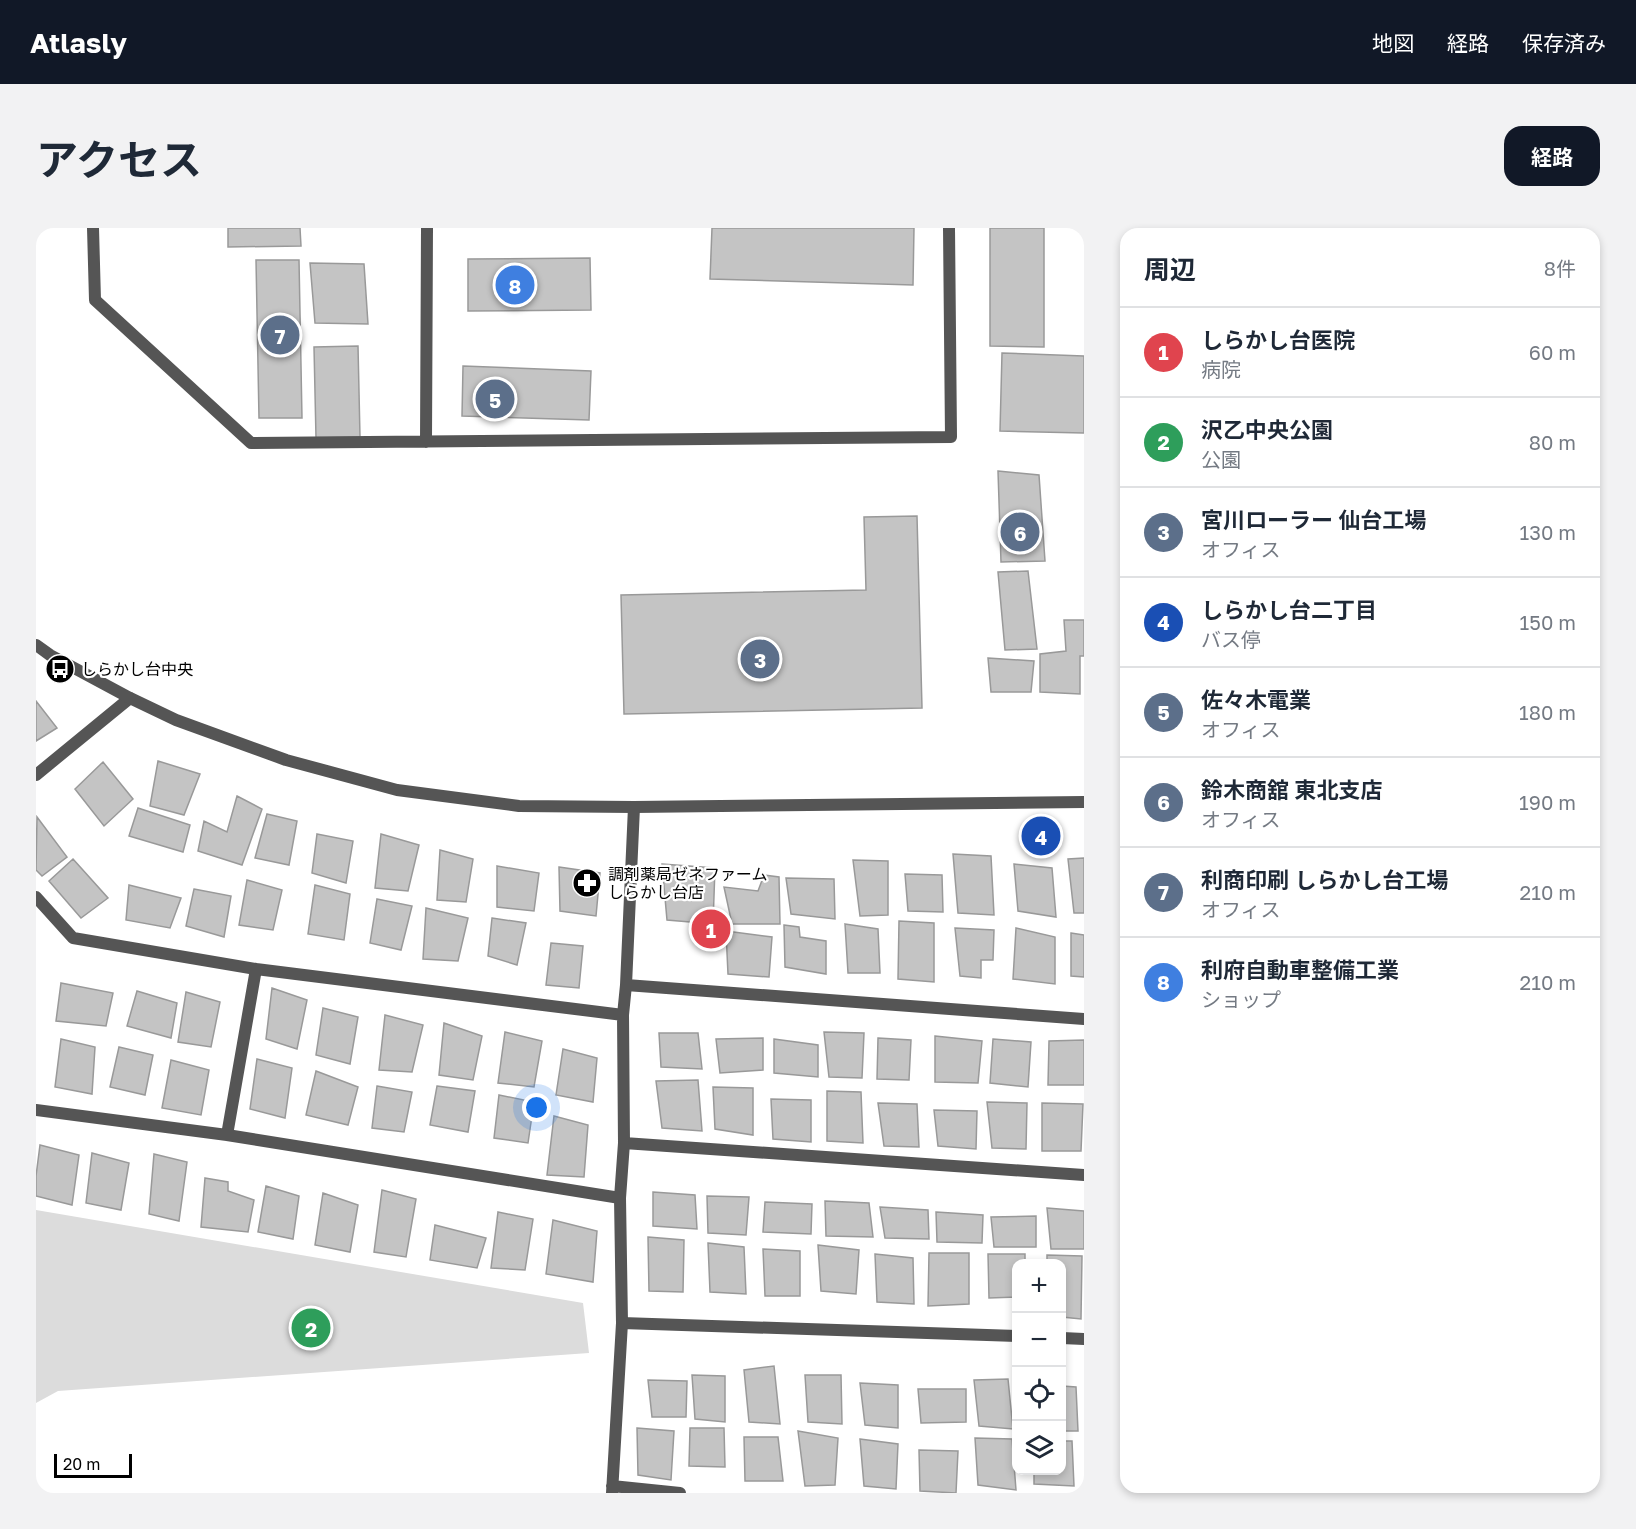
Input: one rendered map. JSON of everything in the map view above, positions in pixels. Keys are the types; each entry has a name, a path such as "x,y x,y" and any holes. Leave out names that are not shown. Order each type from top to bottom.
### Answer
{"street":[{"path":"93,228 94,300 251,443 951,437 949,228"},
{"path":"426,442 427,228"},
{"path":"36,645 130,698 176,720 286,760 397,790 519,807 1084,801"},
{"path":"36,775 130,698"},
{"path":"634,807 623,1015 624,1143 620,1198 622,1323 612,1489 680,1493"},
{"path":"36,897 73,938 255,969 623,1015"},
{"path":"227,1135 255,969"},
{"path":"626,985 1084,1019"},
{"path":"36,1110 227,1135 620,1198"},
{"path":"624,1143 1084,1175"},
{"path":"622,1323 1012,1336"},
{"path":"1066,1338 1084,1339"}],"shaded area":[{"path":"36,1210 583,1303 589,1353 58,1391 36,1403"}],"building":[{"path":"228,228 300,228 301,246 228,247"},
{"path":"712,228 914,228 913,285 710,279"},
{"path":"990,228 1044,228 1044,347 990,346"},
{"path":"590,258 591,310 468,311 468,259"},
{"path":"256,260 299,260 302,418 259,418"},
{"path":"310,263 364,264 368,324 315,323"},
{"path":"358,346 360,437 316,438 314,347"},
{"path":"1002,353 1084,356 1084,433 1000,431"},
{"path":"463,366 591,371 589,420 462,416"},
{"path":"998,471 1039,475 1045,561 1001,562"},
{"path":"917,516 922,708 624,714 621,595 866,590 864,517"},
{"path":"1028,571 1037,649 1005,650 998,572"},
{"path":"1064,620 1084,620 1084,656 1080,656 1080,694 1040,692 1040,654 1066,651"},
{"path":"988,658 1034,661 1031,692 991,692"},
{"path":"36,701 57,728 36,741"},
{"path":"158,761 200,774 184,815 150,806"},
{"path":"103,762 133,799 104,826 75,789"},
{"path":"237,796 262,809 242,865 198,851 204,821 227,832"},
{"path":"138,808 190,825 183,852 129,836"},
{"path":"267,814 297,821 289,865 255,858"},
{"path":"37,817 67,857 42,876 36,870"},
{"path":"317,834 353,841 346,883 312,873"},
{"path":"381,834 419,845 408,891 375,888"},
{"path":"440,850 473,859 466,902 437,900"},
{"path":"953,854 991,856 994,915 958,913"},
{"path":"1084,858 1084,913 1074,913 1068,859"},
{"path":"73,859 108,898 81,918 49,881"},
{"path":"853,860 888,861 888,915 860,916"},
{"path":"662,864 715,868 713,924 667,920"},
{"path":"1014,864 1052,868 1056,917 1018,911"},
{"path":"497,866 539,873 534,911 497,907"},
{"path":"559,867 600,873 596,916 560,911"},
{"path":"905,874 942,875 943,912 908,911"},
{"path":"764,875 779,877 780,924 732,924 724,887 758,891"},
{"path":"786,878 834,879 835,919 791,914"},
{"path":"247,880 282,890 273,930 239,925"},
{"path":"129,885 181,898 170,928 126,920"},
{"path":"315,885 350,894 344,940 308,934"},
{"path":"194,889 231,896 224,937 186,926"},
{"path":"377,899 412,906 401,950 370,943"},
{"path":"426,908 468,918 458,961 423,959"},
{"path":"492,918 526,923 517,965 488,956"},
{"path":"899,921 934,923 934,982 898,979"},
{"path":"845,924 878,929 880,973 848,973"},
{"path":"784,925 799,927 800,937 826,941 826,974 785,967"},
{"path":"955,928 994,930 993,960 981,960 981,978 960,976"},
{"path":"1016,928 1055,937 1055,984 1013,979"},
{"path":"726,931 772,937 769,977 728,974"},
{"path":"1071,933 1084,935 1084,977 1071,976"},
{"path":"551,943 583,946 579,988 546,985"},
{"path":"61,983 113,993 106,1026 56,1021"},
{"path":"272,988 307,1000 297,1049 266,1039"},
{"path":"137,991 177,1003 171,1038 127,1026"},
{"path":"186,992 220,1002 211,1047 178,1042"},
{"path":"323,1008 358,1017 350,1064 316,1055"},
{"path":"385,1015 423,1025 412,1072 379,1070"},
{"path":"444,1023 482,1036 473,1080 439,1075"},
{"path":"505,1032 542,1041 534,1087 498,1083"},
{"path":"824,1032 864,1033 862,1078 829,1077"},
{"path":"659,1033 698,1033 702,1069 661,1067"},
{"path":"935,1036 982,1041 978,1083 935,1082"},
{"path":"763,1038 763,1070 720,1073 716,1039"},
{"path":"878,1038 911,1040 909,1080 877,1079"},
{"path":"61,1039 95,1047 92,1094 55,1087"},
{"path":"774,1039 818,1045 818,1077 774,1073"},
{"path":"993,1039 1031,1042 1028,1087 990,1083"},
{"path":"1084,1040 1084,1085 1048,1085 1049,1041"},
{"path":"119,1047 153,1055 145,1095 110,1087"},
{"path":"563,1049 597,1058 593,1102 556,1095"},
{"path":"257,1059 292,1068 285,1118 250,1109"},
{"path":"171,1060 209,1070 201,1115 162,1108"},
{"path":"316,1071 358,1087 348,1125 306,1115"},
{"path":"698,1080 702,1131 662,1128 656,1081"},
{"path":"377,1086 412,1092 404,1132 372,1128"},
{"path":"437,1086 475,1091 468,1132 430,1125"},
{"path":"713,1087 753,1088 753,1135 715,1129"},
{"path":"827,1091 861,1092 863,1143 827,1141"},
{"path":"499,1095 534,1102 528,1143 494,1138"},
{"path":"771,1099 811,1100 811,1142 773,1139"},
{"path":"987,1102 1027,1103 1026,1149 992,1148"},
{"path":"878,1103 917,1104 919,1147 884,1146"},
{"path":"1042,1103 1083,1104 1081,1151 1042,1151"},
{"path":"934,1110 977,1111 976,1149 938,1146"},
{"path":"554,1116 588,1125 584,1177 547,1175"},
{"path":"40,1145 79,1155 72,1205 36,1196"},
{"path":"92,1153 129,1163 121,1210 86,1203"},
{"path":"154,1154 187,1162 179,1221 149,1214"},
{"path":"205,1178 228,1182 228,1191 254,1200 248,1232 201,1227"},
{"path":"266,1186 299,1196 293,1239 258,1232"},
{"path":"382,1190 416,1199 406,1257 374,1252"},
{"path":"653,1192 695,1195 697,1229 653,1226"},
{"path":"323,1193 358,1205 350,1252 315,1245"},
{"path":"707,1196 749,1197 746,1235 708,1233"},
{"path":"825,1201 869,1203 873,1237 826,1236"},
{"path":"765,1202 812,1204 811,1234 763,1232"},
{"path":"880,1207 928,1210 929,1239 885,1238"},
{"path":"1047,1208 1084,1211 1084,1249 1051,1249"},
{"path":"498,1212 533,1219 525,1270 491,1268"},
{"path":"936,1212 983,1215 982,1243 937,1242"},
{"path":"1036,1216 1036,1247 994,1247 991,1217"},
{"path":"553,1220 597,1231 593,1282 546,1274"},
{"path":"435,1225 486,1238 477,1268 430,1260"},
{"path":"648,1237 684,1240 683,1292 649,1291"},
{"path":"708,1243 744,1247 746,1294 710,1292"},
{"path":"818,1245 859,1250 856,1294 821,1291"},
{"path":"763,1249 800,1251 800,1296 765,1296"},
{"path":"929,1253 969,1253 969,1304 928,1306"},
{"path":"875,1254 913,1258 914,1304 877,1302"},
{"path":"988,1254 1025,1254 1025,1259 1012,1259 1012,1297 989,1298"},
{"path":"1047,1255 1082,1256 1081,1319 1066,1317 1066,1259 1047,1259"},
{"path":"774,1366 780,1424 749,1422 744,1370"},
{"path":"692,1375 725,1376 725,1422 695,1419"},
{"path":"805,1375 841,1375 842,1424 808,1422"},
{"path":"1008,1379 1012,1429 979,1426 974,1380"},
{"path":"648,1380 687,1381 686,1417 652,1417"},
{"path":"860,1383 898,1385 898,1428 865,1425"},
{"path":"1066,1386 1076,1387 1078,1431 1066,1431"},
{"path":"918,1389 966,1389 966,1422 921,1423"},
{"path":"637,1428 674,1431 671,1480 638,1475"},
{"path":"690,1428 724,1428 725,1467 689,1466"},
{"path":"798,1431 838,1438 835,1485 805,1486"},
{"path":"744,1437 778,1437 783,1481 745,1481"},
{"path":"975,1438 1012,1439 1012,1475 1015,1475 1016,1490 978,1485"},
{"path":"860,1439 898,1444 896,1489 864,1486"},
{"path":"1066,1441 1072,1441 1074,1486 1034,1484 1034,1475 1066,1475"},
{"path":"919,1450 958,1451 956,1493 920,1491"}],"place":[{"name":"利府自動車整備工業","path":"515,285"},
{"name":"利商印刷 しらかし台工場","path":"280,335"},
{"name":"佐々木電業","path":"495,399"},
{"name":"鈴木商舘 東北支店","path":"1020,532"},
{"name":"宮川ローラー 仙台工場","path":"760,659"},
{"name":"しらかし台中央","path":"60,669"},
{"name":"しらかし台二丁目","path":"1041,836"},
{"name":"調剤薬局ゼネファーム しらかし台店","path":"587,883"},
{"name":"しらかし台医院","path":"711,929"},
{"name":"沢乙中央公園","path":"311,1328"}]}
